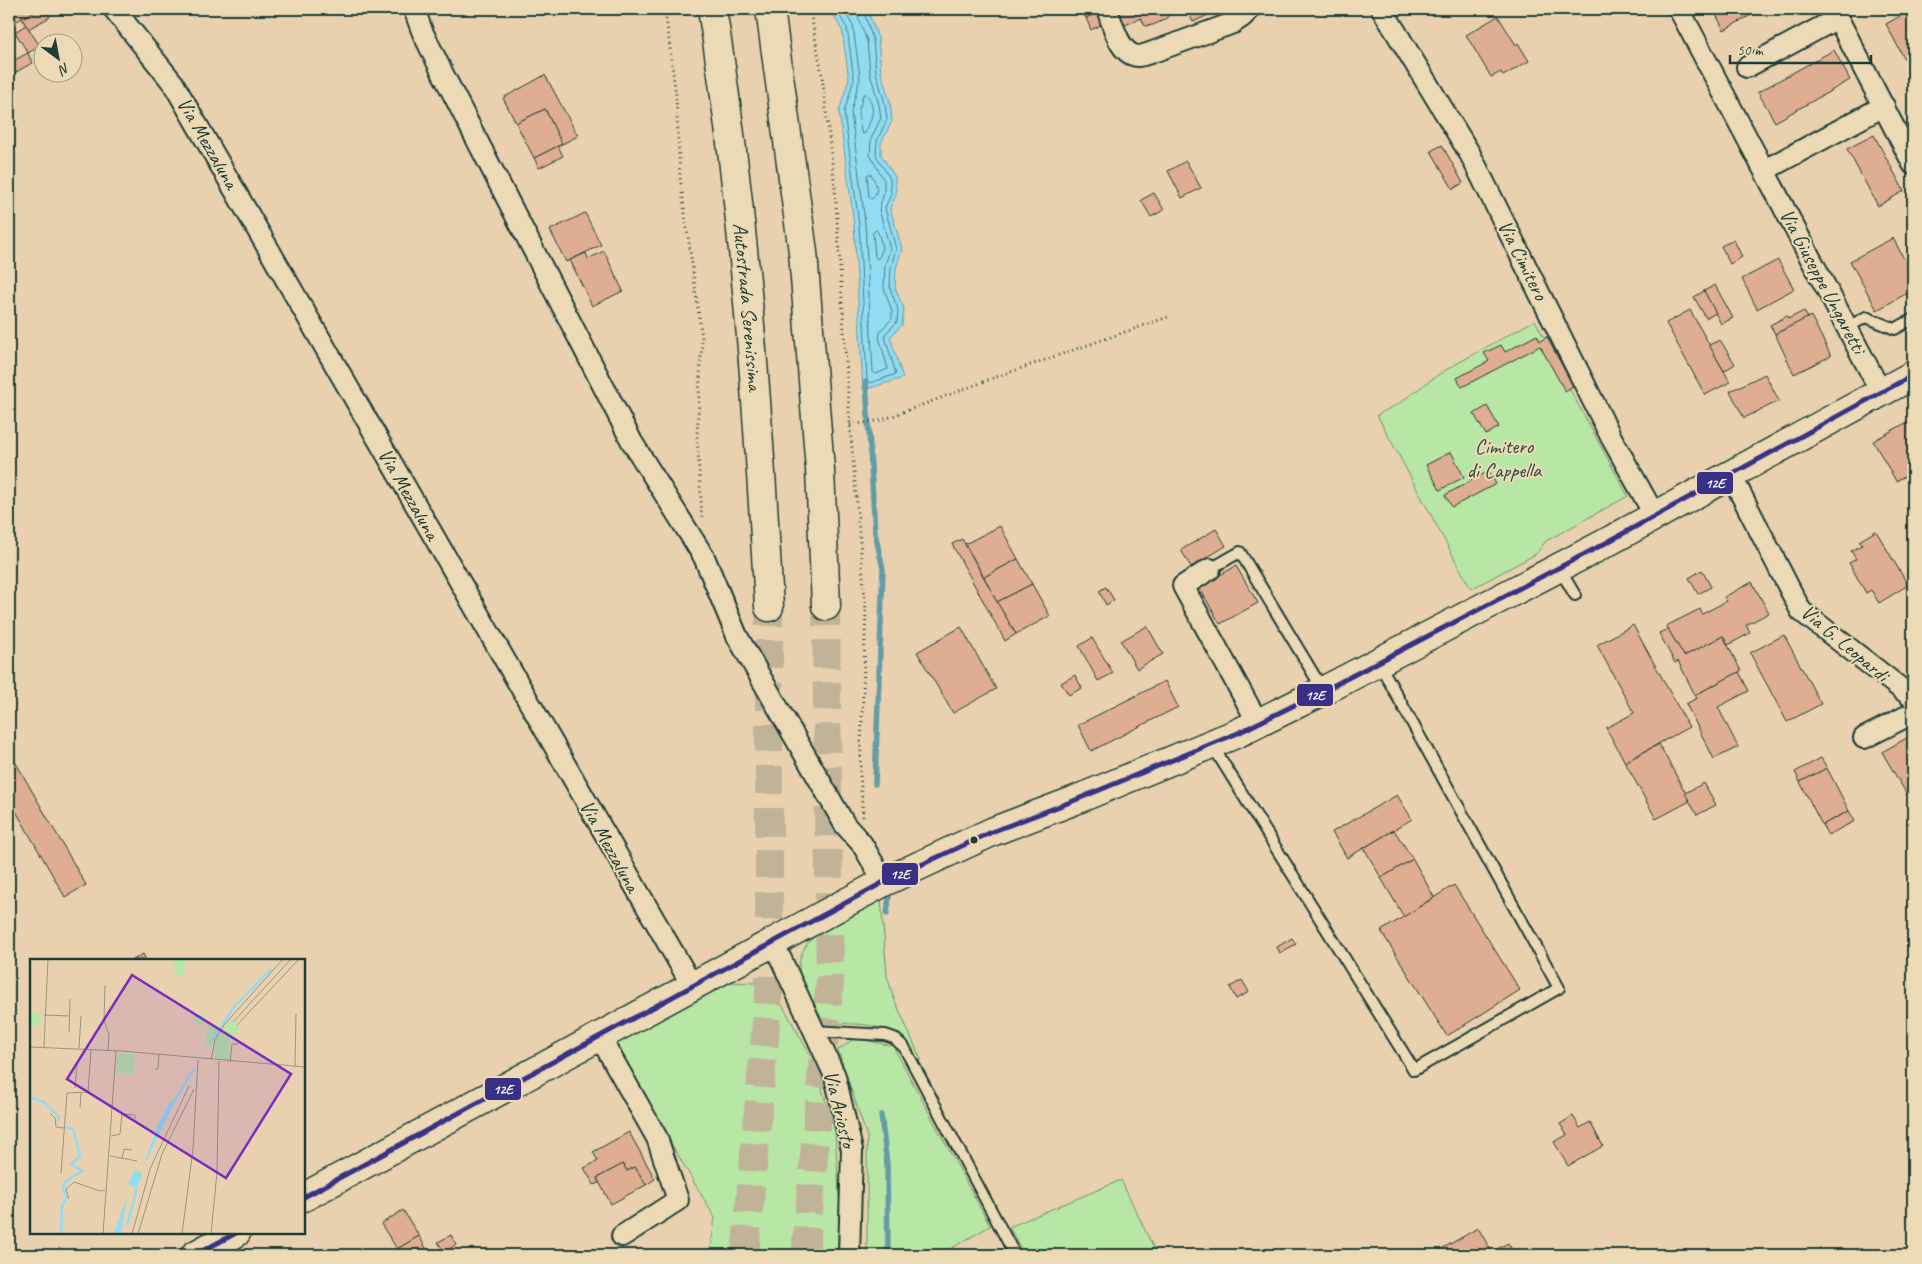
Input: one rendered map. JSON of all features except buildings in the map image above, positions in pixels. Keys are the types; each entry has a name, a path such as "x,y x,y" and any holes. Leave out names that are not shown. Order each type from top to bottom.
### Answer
{"main road":[{"name":"Autostrada Serenissima","path":"712,9 744,252 761,469 769,606"},
{"path":"770,9 803,252 820,470 826,606"},
{"path":"305,1195 693,988 884,882 994,831 1212,744 1323,691 1559,568 1913,374"},
{"path":"195,1255 234,1234"}],"street":[{"name":"Via Mezzaluna","path":"114,9 173,83 188,108 693,988"},
{"path":"414,9 422,31 443,74 632,442 704,557 737,636 845,825 862,844 884,882"},
{"path":"1110,18 1121,45 1129,52 1138,56 1157,51 1233,23 1242,18 1250,9"},
{"name":"Via Cimitero","path":"1382,9 1470,154 1612,437 1655,516"},
{"name":"Via Giuseppe Ungaretti","path":"1679,9 1882,392"},
{"path":"1747,67 1836,13 1913,164"},
{"path":"1765,170 1884,106"},
{"name":"Via G. Leopardi","path":"1731,475 1801,611 1913,698"},
{"path":"1214,566 1183,586 1251,710 1256,724"},
{"path":"1864,738 1913,713"},
{"name":"Via Ariosto","path":"774,944 836,1076 852,1150 849,1255"},
{"path":"600,1037 658,1138 678,1200 622,1236"}],"lane":[{"path":"1848,327 1866,317 1895,329 1913,320"},
{"path":"1214,566 1240,552 1323,691"},
{"path":"1559,568 1575,596"},
{"path":"1212,744 1414,1070 1559,988 1378,661"},
{"path":"814,1031 885,1035 894,1038 904,1047 1015,1255"}],"path":[{"path":"665,9 676,96 680,177 702,338 697,436 702,520"},
{"path":"810,9 822,75 835,188 850,425 866,611 860,773 864,822 862,844"},
{"path":"850,425 882,420 999,376 1168,317"}],"green space":[{"name":"Cimitero di Cappella","path":"1535,320 1543,336 1547,337 1573,386 1569,388 1628,496 1546,541 1536,554 1471,589 1377,415 1398,404 1442,372"},
{"path":"881,899 887,976 893,996 921,1060 918,1061 899,1038 883,1029 866,1025 822,1022 807,994 799,971 803,952 819,932 844,916"},
{"path":"731,982 755,983 779,999 814,1062 835,1132 840,1208 837,1255 710,1255 715,1218 613,1045"},
{"path":"855,1038 893,1046 990,1226 940,1255 867,1255 867,1137 838,1050"},
{"path":"1121,1180 1157,1255 1024,1255 1009,1227"}],"water":[{"path":"830,9 867,9 878,38 881,72 890,102 892,121 881,143 881,155 895,177 896,195 890,208 902,249 896,268 895,288 904,309 902,325 890,337 903,378 863,390 854,224 839,111 849,79 842,30"}],"waterway":[{"path":"866,382 875,533 883,569 875,784"},
{"path":"887,914 889,897"},
{"path":"881,1115 887,1164 888,1255"}],"tunnel":[{"path":"805,1255 830,980 826,606"},
{"path":"745,1255 769,991 769,607"}],"transit line":[{"name":"12E","path":"305,1196 884,882 994,831 1073,801 1238,733 1323,691 1602,545 1913,375"},
{"name":"12E","path":"195,1255 234,1234"}]}
